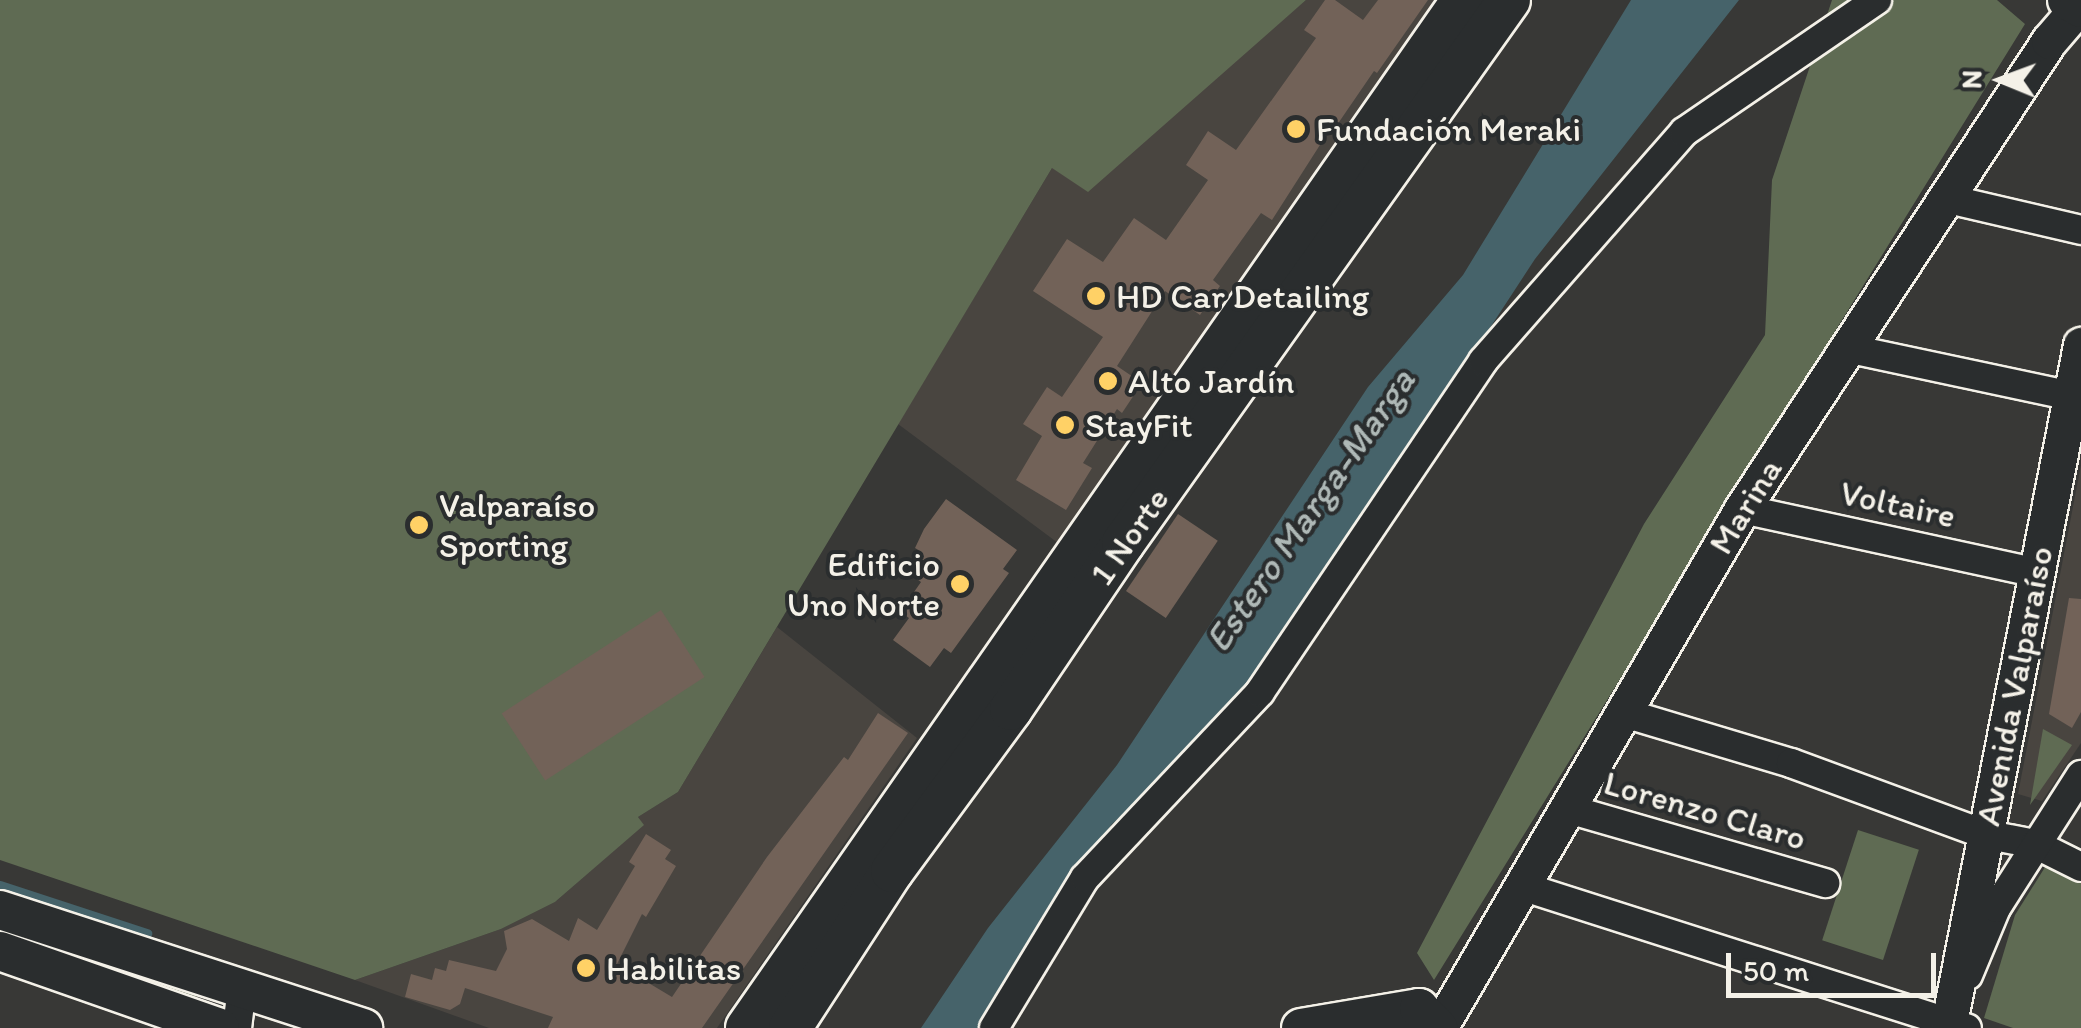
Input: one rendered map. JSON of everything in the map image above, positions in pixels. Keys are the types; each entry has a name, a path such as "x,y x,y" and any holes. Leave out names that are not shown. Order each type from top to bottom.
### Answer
{"main road":[{"name":"1 Norte","path":"748,1028 1463,0"},
{"name":"1 Norte","path":"790,1028 892,870 1011,709 1123,543 1509,0"},
{"path":"0,910 363,1028"},
{"path":"0,951 220,1028"},
{"path":"1300,1028 1432,1021"}],"street":[{"path":"994,1028 1085,878 1260,692 1482,362 1684,132 1877,0"},
{"name":"Marina","path":"1432,1021 1520,886 1742,509 2054,32 2077,4"},
{"path":"1944,198 2081,230"},
{"name":"Avenida Valparaíso","path":"1955,1026 1984,834 2081,345"},
{"path":"1846,348 2070,396"},
{"name":"Voltaire","path":"1742,509 2038,572"},
{"path":"1621,712 1791,763 1984,834 2035,844 2081,867"},
{"path":"1520,886 1955,1026 1996,908 2081,776"},
{"name":"Lorenzo Claro","path":"1565,808 1825,883"},
{"path":"237,1028 242,987"}],"shaded area":[{"path":"1306,0 1440,0 1058,543 898,424 1052,168 1203,86"},
{"path":"2081,465 2081,743 2042,801 2018,794"},
{"path":"777,627 917,738 717,1028 489,1028 355,980 501,929 555,902 643,825 638,817 678,792"}],"green space":[{"name":"Valparaíso Sporting","path":"0,0 1306,0 1088,192 1052,168 678,792 638,817 644,825 555,902 501,929 355,980 0,860"},
{"path":"1832,0 1997,0 2025,24 1434,980 1417,953 1644,524 1765,335 1772,180"},
{"path":"2043,729 2072,745 2030,805"},
{"path":"1858,830 1919,850 1883,960 1822,940"},
{"path":"2047,864 2081,883 2081,1028 2013,1028 1984,1018 2015,915"},
{"path":"0,921 200,986 195,999 0,936"}],"water":[{"name":"Estero Marga-Marga","path":"1631,0 1739,0 1535,259 1242,707 1112,824 1038,925 981,1028 921,1028 988,928 1117,765 1368,387 1463,275"}],"building":[{"path":"1325,0 1335,0 1363,20 1378,0 1428,0 1377,73 1374,71 1337,125 1334,123 1272,220 1261,213 1213,280 1220,286 1200,315 1165,291 1117,366 1142,383 1122,413 1117,409 1083,463 1092,468 1066,510 1016,480 1042,436 1023,424 1047,387 1062,397 1103,337 1033,291 1067,239 1103,262 1134,218 1166,240 1208,180 1186,165 1208,131 1236,150 1316,38 1304,30"},
{"name":"Edificio Uno Norte","path":"946,499 1017,550 1003,569 1009,573 951,653 944,648 930,667 893,640 909,618 900,612 921,582 906,571 920,551 915,548 924,529"},
{"path":"1178,514 1218,541 1166,618 1126,591"},
{"path":"2069,598 2081,599 2081,712 2072,728 2049,714"},
{"path":"661,610 705,677 545,781 502,713"},
{"path":"878,713 908,733 702,1028 548,1028 553,1017 465,988 460,1004 450,1010 405,997 411,974 432,980 435,968 446,971 449,960 496,971 507,949 504,931 532,919 569,941 578,918 597,930 635,866 629,862 646,834 671,850 665,859 676,866 646,917 642,914 617,964 672,997 767,857 844,757 848,760"}],"waterway":[{"path":"0,885 147,933"}],"place":[{"name":"Fundación Meraki","path":"1296,129"},
{"name":"HD Car Detailing","path":"1096,296"},
{"name":"Alto Jardín","path":"1108,381"},
{"name":"StayFit","path":"1065,425"},
{"name":"Valparaíso Sporting","path":"419,525"},
{"name":"Edificio Uno Norte","path":"960,584"},
{"name":"Habilitas","path":"586,968"}]}
